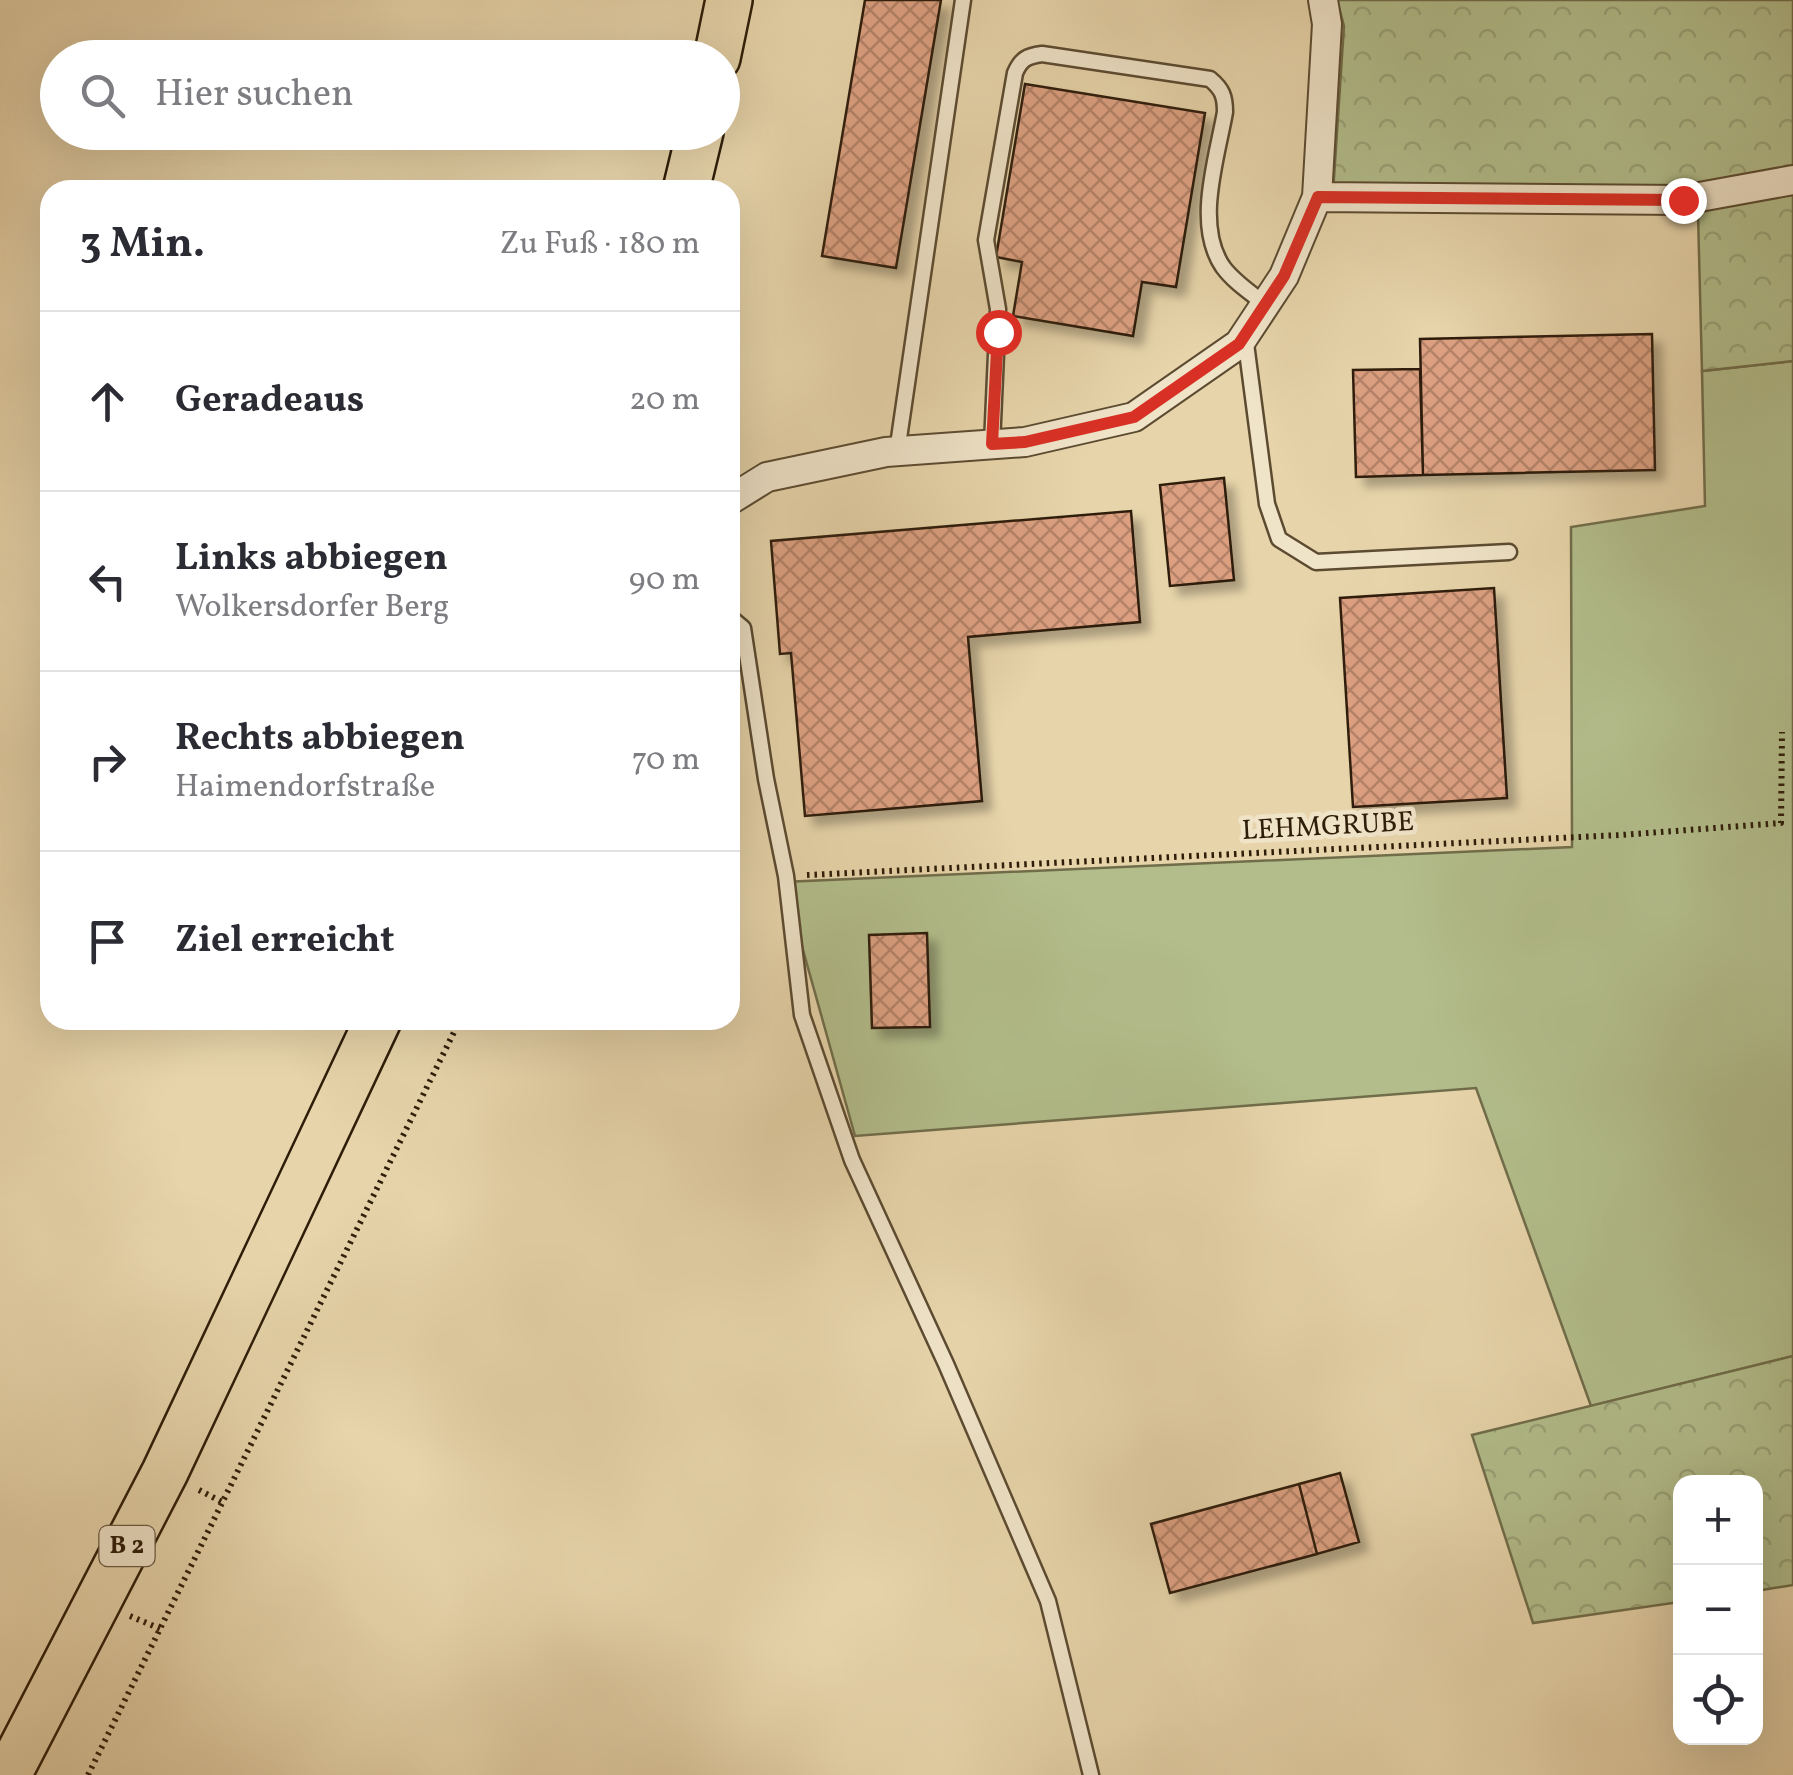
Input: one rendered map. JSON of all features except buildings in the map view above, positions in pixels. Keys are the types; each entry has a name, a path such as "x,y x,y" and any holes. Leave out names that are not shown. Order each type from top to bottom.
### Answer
{"main road":[{"path":"720,40 730,0"},
{"path":"688,180 696,150"},
{"name":"B 2","path":"8,1775 165,1472 373,1030"}],"street":[{"path":"740,494 767,477 897,452 1025,442 1134,417 1239,344 1284,276 1318,197 1327,24 1322,0"},
{"path":"1318,197 1683,200 1793,180"}],"lane":[{"path":"897,452 963,0"},
{"path":"992,444 998,309 986,240 1020,60 1042,54 1210,79 1220,87 1225,112 1210,206 1211,238 1224,268 1266,304"},
{"path":"1245,335 1266,504 1279,539 1316,562 1508,552"},
{"path":"740,625 786,876 802,1015 852,1160 946,1364 1048,1601 1091,1775"}],"path":[{"name":"LEHMGRUBE","path":"786,876 1621,835 1781,823 1782,732"},
{"path":"88,1775 455,1030"}],"green space":[{"path":"1337,0 1793,0 1793,361 1702,371 1698,214 1332,208 1344,26"},
{"path":"1793,361 1793,1356 1591,1406 1476,1088 855,1136 784,882 1572,847 1571,527 1705,506 1702,371"},
{"path":"1793,1356 1793,1585 1763,1590 1763,1475 1673,1475 1673,1603 1533,1623 1472,1435"}],"route":[{"path":"998,332 992,444 1025,442 1134,417 1239,344 1284,276 1318,197 1683,200"}]}
